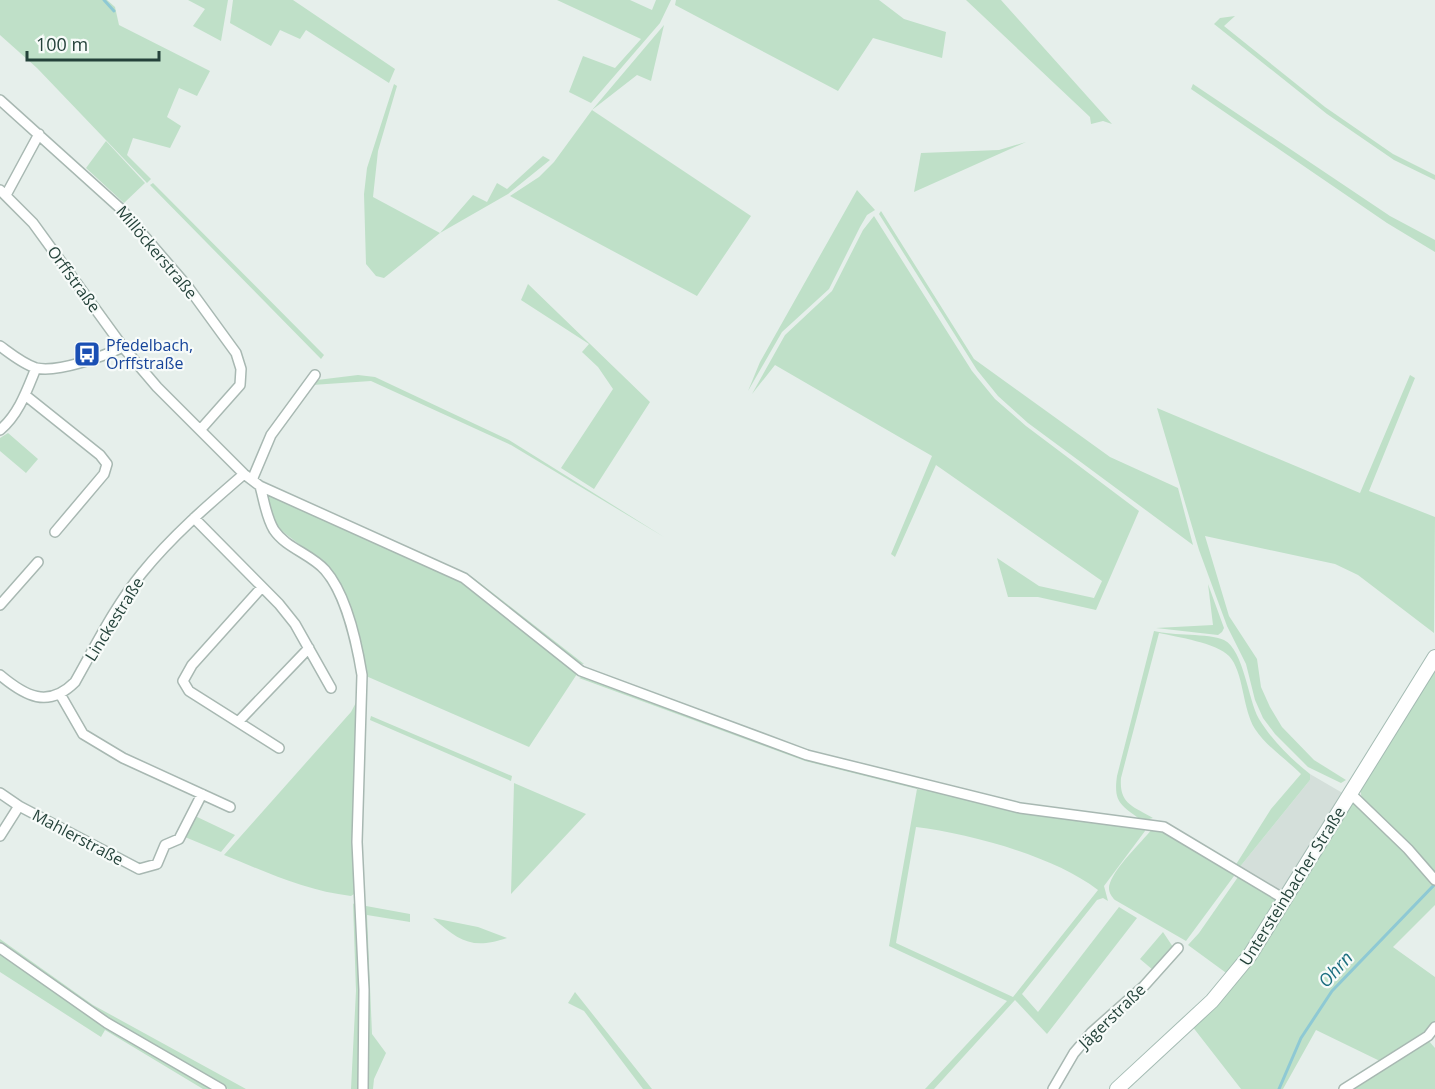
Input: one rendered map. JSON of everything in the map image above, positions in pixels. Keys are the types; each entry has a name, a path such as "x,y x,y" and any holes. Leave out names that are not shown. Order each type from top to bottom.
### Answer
{"main road":[{"name":"Untersteinbacher Straße","path":"1118,1089 1212,1001 1250,955 1435,657"}],"street":[{"name":"Millöckerstraße","path":"0,100 109,196 188,286 236,353 241,369 240,385 201,429"},
{"path":"3,193 39,134"},
{"name":"Orffstraße","path":"3,193 33,223 123,346 157,387 244,474 256,483 464,578 581,671 807,755 1020,808 1164,827 1286,900"},
{"path":"0,346 36,368 78,362 107,354 123,346"},
{"path":"1,429 25,395 36,368"},
{"path":"315,375 271,435 256,483 274,530 315,561 336,586 358,648 362,675 357,842 364,990 363,1089"},
{"path":"25,395 100,455 107,464 104,474 55,532"},
{"name":"Linckestraße","path":"60,694 75,682 123,600 141,574 194,518 244,474"},
{"path":"194,518 295,624 331,688"},
{"path":"0,605 38,562"},
{"path":"262,587 184,675 183,681 189,691 279,748"},
{"path":"238,722 309,648"},
{"path":"0,675 29,695 50,697 60,694 83,734 123,758 230,807"},
{"path":"0,794 19,806 0,836"},
{"name":"Mahlerstraße","path":"19,806 139,869 157,864 165,845 179,839 202,794"},
{"path":"1350,794 1433,877"},
{"path":"0,948 90,1012 221,1089"},
{"name":"Jägerstraße","path":"1053,1089 1074,1053 1092,1032 1144,986 1178,948"},
{"path":"1344,1089 1420,1042 1435,1027"}],"shaded area":[{"path":"1310,774 1346,795 1286,894 1239,868 1310,780"}],"green space":[{"path":"0,0 107,0 115,7 119,25 210,71 197,96 179,88 167,117 181,126 170,148 133,138 127,155 151,179 147,183 37,68 0,35"},
{"path":"188,0 228,0 221,41 193,26 205,9"},
{"path":"233,0 293,0 395,69 389,83 306,30 300,39 280,30 271,46 230,23"},
{"path":"557,0 630,0 652,10 656,0 671,0 660,23 591,103 569,92 583,56 615,68 641,39"},
{"path":"676,0 879,0 904,19 946,32 942,58 873,38 838,91 675,5"},
{"path":"966,0 1001,0 1112,124 1103,121 1091,124 1090,117"},
{"path":"1235,16 1224,26 1325,107 1393,154 1435,175 1435,180 1394,160 1327,114 1214,24 1220,18"},
{"path":"664,25 651,81 637,75 592,110"},
{"path":"394,84 397,86 378,151 373,197 440,233 384,278 376,276 366,264 364,194 367,168"},
{"path":"1193,84 1390,216 1435,240 1435,252 1387,223 1191,89"},
{"path":"592,110 751,216 697,296 510,196 539,177 554,162"},
{"path":"106,141 145,183 124,203 86,168"},
{"path":"1026,142 914,192 921,153 999,150"},
{"path":"543,156 550,160 508,194 440,233 473,195 487,202 497,183 507,189"},
{"path":"153,183 324,355 321,359 150,185"},
{"path":"857,190 875,210 867,215 860,227 829,289 782,332 748,391 760,362"},
{"path":"881,211 974,359 1110,457 1178,488 1193,545 1028,423 998,396 977,370 879,214"},
{"path":"874,216 972,371 995,399 1026,426 1139,511 1096,610 1038,597 1008,597 997,558 1039,586 1094,598 1102,581 936,465 895,557 891,554 932,456 775,365 752,394 785,335 832,291 863,230"},
{"path":"528,284 650,402 594,489 561,468 613,389 598,367 582,352 589,344 521,300"},
{"path":"358,375 375,377 509,440 664,537 511,445 371,381 312,385 317,380"},
{"path":"1410,375 1415,378 1369,491 1435,517 1434,633 1358,575 1335,564 1205,536 1229,616 1257,659 1261,687 1270,707 1282,727 1314,760 1346,780 1341,783 1308,767 1275,734 1263,718 1255,700 1246,664 1227,626 1199,550 1157,408 1360,493"},
{"path":"8,433 38,459 26,473 0,451 0,438"},
{"path":"265,493 463,580 577,669 577,674 529,747 366,676 362,650 338,585 317,558 278,528"},
{"path":"471,576 584,664 574,663 481,588"},
{"path":"1208,584 1224,628 1222,632 1218,635 1156,628 1213,625"},
{"path":"1154,631 1217,638 1231,645 1241,664 1259,719 1282,749 1310,774 1310,780 1239,868 1235,866 1271,809 1301,774 1255,729 1238,671 1223,651 1196,641 1159,633 1121,778 1122,794 1125,799 1153,818 1142,821 1124,807 1116,793 1117,776"},
{"path":"1435,665 1435,905 1393,947 1435,977 1435,1023 1427,1034 1384,1063 1316,1030 1283,1089 1241,1089 1192,1026 1349,804 1362,799 1360,789"},
{"path":"585,675 806,757 917,786 917,789 805,761 579,678"},
{"path":"360,695 354,894 351,896 318,890 224,855 351,712"},
{"path":"371,716 512,776 511,781 370,720"},
{"path":"514,783 586,814 511,894"},
{"path":"917,789 1143,826 1145,831 1104,886 1108,901 1103,898 1097,900 1022,994 1038,1012 1119,907 1137,918 1047,1034 1015,1000 934,1089 925,1089 1007,1001 889,946","holes":["916,827 986,841 1036,857 1080,878 1098,890 1013,997 896,943"]},
{"path":"193,815 235,835 221,852 185,837"},
{"path":"1156,828 1229,868 1234,876 1186,941 1115,900 1109,890 1117,870 1152,829"},
{"path":"1238,877 1242,877 1278,900 1229,975 1188,945"},
{"path":"353,903 357,909 361,992 359,1089 351,1089 356,991"},
{"path":"366,906 410,914 410,922 367,915 372,1034 386,1053 374,1079 373,1089 365,1089 363,909"},
{"path":"433,918 478,927 507,938 484,943 467,941 451,933"},
{"path":"1163,932 1173,947 1153,970 1140,959"},
{"path":"0,939 93,1005 246,1089 228,1089 108,1019 0,943"},
{"path":"0,952 106,1026 214,1089 203,1089 105,1030 101,1037 0,972"},
{"path":"575,992 652,1089 643,1089 584,1011 568,1003"},
{"path":"1428,1040 1435,1048 1435,1089 1348,1089"}],"waterway":[{"path":"104,0 114,11"},
{"name":"Ohrn","path":"1279,1089 1301,1038 1332,991 1435,884"}],"place":[{"name":"Pfedelbach, Orffstraße","path":"87,354"}]}
